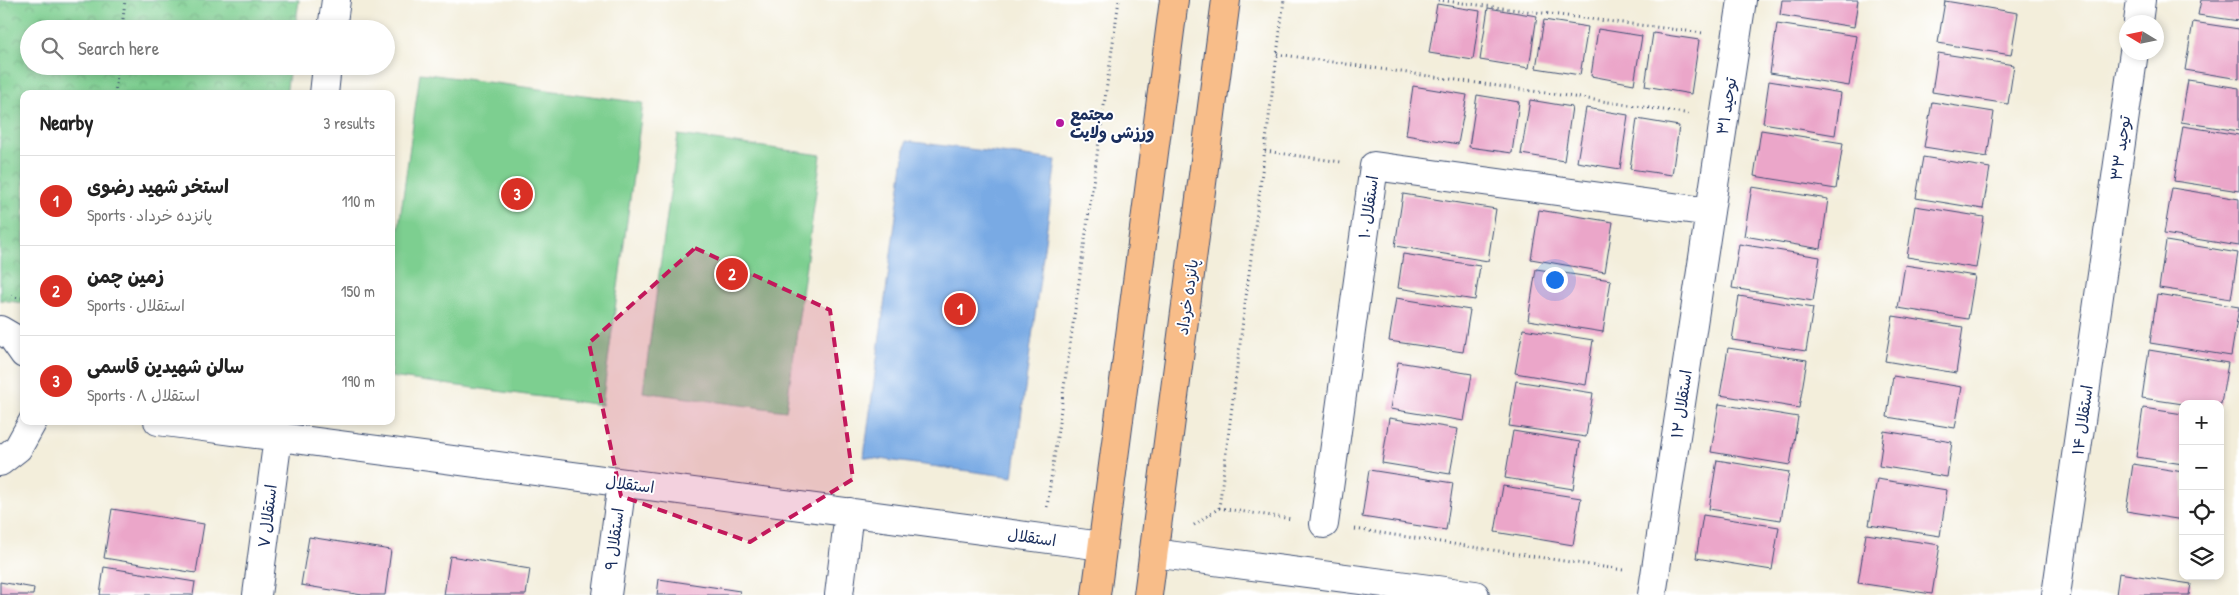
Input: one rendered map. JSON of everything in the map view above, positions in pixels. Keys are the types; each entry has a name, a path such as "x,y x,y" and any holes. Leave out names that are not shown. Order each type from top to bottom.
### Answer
{"main road":[{"path":"1096,595 1174,0"},
{"name":"پانزده خرداد","path":"1148,595 1226,0"}],"street":[{"path":"333,20 336,0"},
{"name":"توحید ۳۱","path":"1710,212 1742,0"},
{"path":"2139,15 2141,0"},
{"name":"توحید ۳۳","path":"2107,244 2133,60"},
{"path":"324,90 326,75"},
{"name":"استقلال ۱۰","path":"1324,524 1374,166 1710,212"},
{"name":"استقلال ۱۲","path":"1654,585 1710,212"},
{"name":"استقلال ۱۴","path":"2056,595 2107,244"},
{"path":"0,330 12,337 20,348"},
{"path":"0,462 18,448 31,425"},
{"name":"استقلال","path":"188,425 1102,546"},
{"name":"استقلال ۷","path":"257,595 278,437"},
{"name":"استقلال ۹","path":"607,595 622,482"},
{"path":"839,595 849,512"},
{"path":"1153,553 1475,595"}],"path":[{"path":"123,20 126,0"},
{"path":"1043,538 1119,0"},
{"path":"1219,508 1284,0"},
{"path":"1438,0 1736,37"},
{"path":"1277,54 1724,118"},
{"path":"115,90 117,75"},
{"path":"1265,151 1374,166"},
{"path":"1153,553 1219,508 1324,524 1654,585"}],"highlighted area":[{"path":"695,248 830,310 853,479 750,542 621,496 589,343"}],"green space":[{"path":"0,0 299,0 296,20 20,20 20,75 289,75 287,90 20,90 20,302 0,300"},
{"path":"420,73 643,103 602,405 395,378 395,256"},
{"path":"678,135 821,155 786,411 643,392"}],"water":[{"path":"906,141 1056,160 1013,477 864,457"}],"building":[{"path":"1782,0 1858,0 1854,27 1780,15"},
{"path":"2201,0 2239,0 2239,21 2198,15"},
{"path":"1945,1 2018,13 2011,55 1938,43"},
{"path":"1437,4 1480,11 1473,60 1429,53"},
{"path":"1488,8 1537,16 1529,68 1480,60"},
{"path":"1544,20 1588,27 1580,75 1536,68"},
{"path":"2193,22 2239,29 2239,79 2185,70"},
{"path":"1777,24 1857,36 1849,86 1770,73"},
{"path":"1598,29 1642,36 1634,84 1591,76"},
{"path":"1653,33 1699,40 1691,94 1645,86"},
{"path":"1938,53 2014,65 2008,104 1932,92"},
{"path":"2188,80 2239,88 2239,131 2181,122"},
{"path":"1769,81 1841,93 1835,135 1763,123"},
{"path":"1413,86 1467,95 1458,144 1406,135"},
{"path":"1477,95 1519,102 1512,153 1469,147"},
{"path":"1530,100 1572,107 1564,161 1521,154"},
{"path":"1932,102 1994,112 1987,157 1924,147"},
{"path":"1586,108 1628,115 1620,169 1577,162"},
{"path":"1637,119 1679,126 1672,175 1630,169"},
{"path":"2183,126 2239,135 2239,191 2174,181"},
{"path":"1761,130 1843,143 1836,189 1754,176"},
{"path":"1923,157 1990,168 1983,209 1916,198"},
{"path":"1752,187 1828,199 1821,249 1744,236"},
{"path":"2172,188 2239,199 2239,246 2164,234"},
{"path":"1403,194 1496,209 1488,261 1395,246"},
{"path":"1915,206 1984,217 1976,268 1907,257"},
{"path":"1539,210 1613,222 1605,272 1531,259"},
{"path":"2166,241 2238,253 2231,299 2159,288"},
{"path":"1739,244 1820,257 1813,301 1732,288"},
{"path":"1403,254 1480,266 1475,300 1398,288"},
{"path":"1905,265 1975,276 1968,319 1898,308"},
{"path":"1536,269 1611,280 1603,332 1528,320"},
{"path":"2157,294 2239,307 2231,356 2150,343"},
{"path":"1739,296 1813,308 1806,351 1732,340"},
{"path":"1396,298 1470,310 1463,352 1389,341"},
{"path":"1893,316 1963,327 1956,373 1885,361"},
{"path":"1523,329 1593,340 1586,385 1515,373"},
{"path":"1728,348 1807,360 1799,408 1720,395"},
{"path":"2149,350 2228,363 2222,400 2179,400 2179,403 2142,398"},
{"path":"1398,362 1472,374 1464,421 1390,409"},
{"path":"1893,376 1962,387 1955,428 1887,417"},
{"path":"1516,381 1593,393 1586,437 1509,426"},
{"path":"1719,404 1798,417 1790,465 1711,452"},
{"path":"2143,408 2179,413 2179,463 2136,457"},
{"path":"1389,418 1458,429 1450,474 1382,463"},
{"path":"1513,431 1580,442 1573,489 1505,478"},
{"path":"1884,431 1952,442 1947,477 1879,466"},
{"path":"1717,460 1789,472 1781,520 1709,509"},
{"path":"2133,464 2179,471 2179,519 2126,511"},
{"path":"1369,470 1453,483 1446,530 1362,517"},
{"path":"1877,479 1947,490 1940,536 1869,525"},
{"path":"1503,486 1581,498 1573,545 1495,532"},
{"path":"112,509 204,524 196,573 104,558"},
{"path":"1703,515 1779,527 1772,570 1696,558"},
{"path":"1866,534 1940,545 1932,594 1858,583"},
{"path":"309,537 391,550 385,595 362,595 301,585"},
{"path":"450,556 530,569 526,595 444,595"},
{"path":"104,567 195,582 193,595 100,595"},
{"path":"2119,573 2191,584 2189,595 2116,595"},
{"path":"659,579 740,591 739,595 657,595"},
{"path":"0,582 34,588 33,595 0,595"}],"place":[{"name":"مجتمع ورزشی ولایت","path":"1060,123"},
{"name":"سالن شهیدین قاسمی","path":"517,194"},
{"name":"زمین چمن","path":"732,274"},
{"name":"استخر شهید رضوی","path":"960,309"}]}
